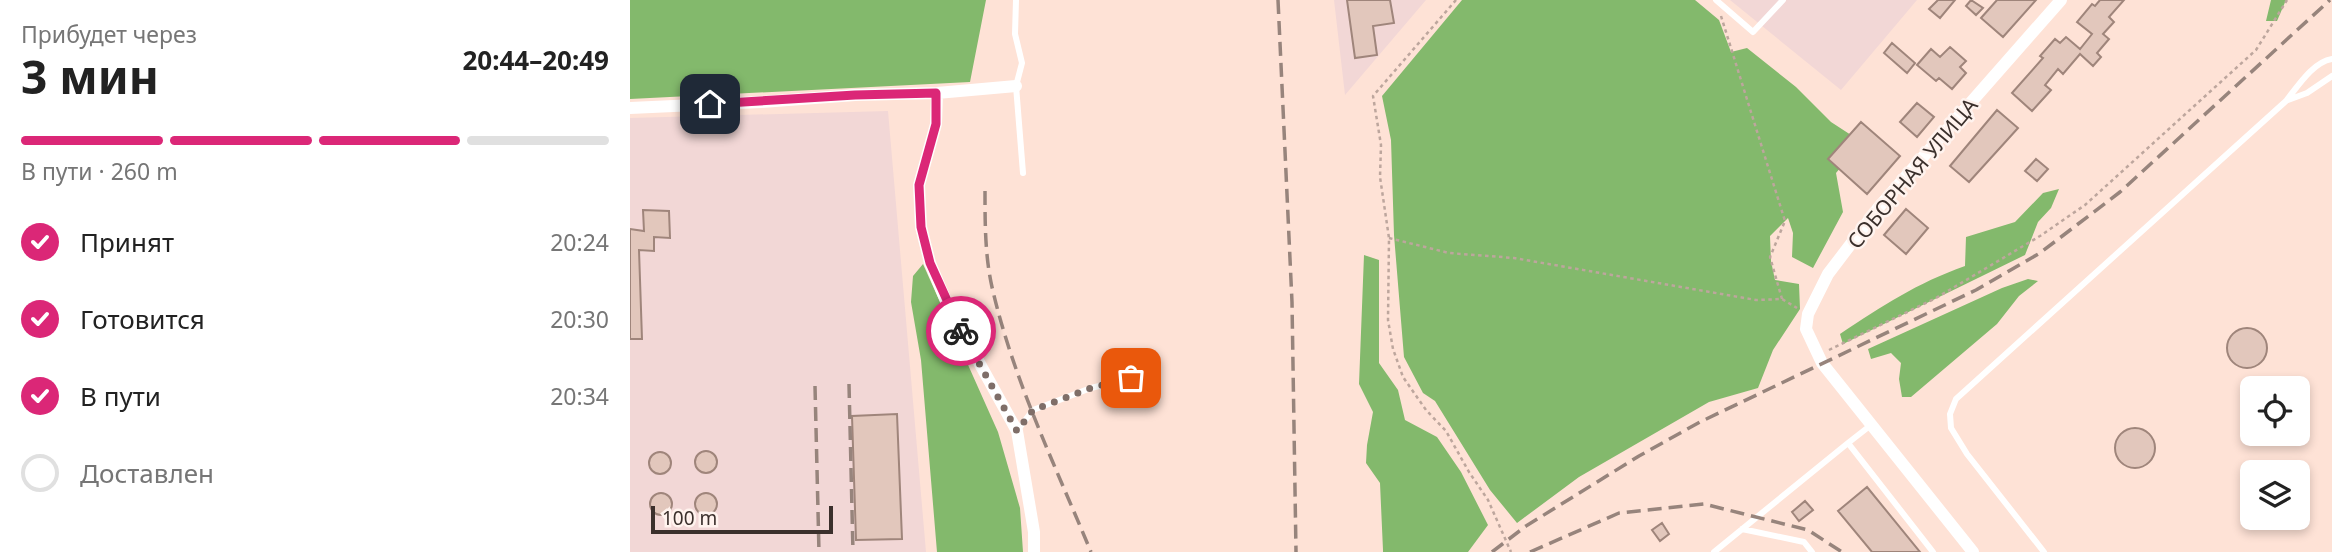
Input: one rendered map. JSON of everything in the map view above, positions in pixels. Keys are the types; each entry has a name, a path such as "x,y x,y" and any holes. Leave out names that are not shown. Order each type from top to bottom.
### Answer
{"street":[{"name":"СОБОРНАЯ УЛИЦА","path":"1808,314 1828,274 1879,208 2061,0"},
{"path":"630,108 936,93 1016,86"},
{"path":"936,93 936,124 919,185 921,227 930,263 950,308 1017,431 1034,532 1034,552"},
{"path":"1808,314 1806,329 1819,359 1973,552"}],"lane":[{"path":"1016,0 1015,34 1021,62 1016,86 1023,173"},
{"path":"1716,0 1753,32 1783,0"},
{"path":"2044,552 1967,454 1951,428 1950,414 1956,399 2286,101 2306,76 2325,60 2332,59"},
{"path":"2286,101 2308,93 2332,76"},
{"path":"1017,431 1033,410 1091,388 1147,374"},
{"path":"1714,552 1871,425"},
{"path":"1848,443 1933,552"},
{"path":"1742,529 1804,542 1812,552"}],"path":[{"path":"1456,0 1373,96 1381,145 1380,177 1388,238 1388,320 1393,349 1403,377 1426,410 1446,431 1488,500 1511,552"},
{"path":"1819,359 1936,298 2040,236 2085,205 2256,50 2287,0"},
{"path":"1720,13 1785,221 1770,257 1782,299"},
{"path":"1388,238 1448,253 1514,258 1756,300 1782,299 1808,314"}],"shaded area":[{"path":"1334,0 1426,0 1345,95"},
{"path":"1730,0 1917,0 1841,90"},
{"path":"888,111 926,552 630,552 630,118"}],"green space":[{"path":"630,0 986,0 970,82 630,99"},
{"path":"1462,0 1695,0 1719,20 1731,52 1747,48 1796,87 1831,122 1851,135 1852,154 1836,173 1843,212 1813,268 1792,257 1793,233 1788,218 1770,236 1775,280 1799,284 1800,309 1773,350 1758,388 1709,402 1579,477 1517,523 1490,490 1435,401 1423,393 1404,357 1394,235 1391,140 1382,96"},
{"path":"2271,0 2286,0 2277,21 2266,21"},
{"path":"2059,189 2051,208 2038,222 2025,255 1843,344 1840,334 1870,314 1915,288 1965,266 1966,237 2015,222 2043,193"},
{"path":"1364,255 1379,260 1379,363 1398,390 1405,420 1437,437 1461,472 1488,525 1468,552 1383,552 1380,483 1366,463 1373,412 1359,384"},
{"path":"923,264 998,432 1020,508 1023,552 937,552 921,360 911,302 913,276"},
{"path":"2028,279 2038,281 2019,296 1997,324 1911,397 1902,397 1899,379 1901,363 1891,353 1871,359 1868,349 2002,288"}],"building":[{"path":"1347,0 1390,0 1394,23 1373,26 1377,55 1355,58"},
{"path":"1938,0 1955,0 1940,18 1929,9"},
{"path":"1971,0 1983,8 1976,15 1966,6"},
{"path":"1997,0 2036,0 2003,37 1981,18"},
{"path":"2100,0 2124,0 2109,17 2114,22 2103,34 2109,39 2097,53 2101,57 2093,66 2080,54 2063,74 2058,69 2045,85 2051,90 2032,111 2012,93 2043,58 2040,56 2055,39 2060,43 2066,37 2080,49 2092,34 2077,22 2092,4 2095,6"},
{"path":"1892,43 1915,63 1907,73 1884,53"},
{"path":"1950,47 1966,61 1960,67 1966,73 1952,89 1939,78 1936,81 1917,65 1931,49 1940,57"},
{"path":"1917,103 1934,117 1917,137 1900,122"},
{"path":"1997,110 2018,128 1969,182 1950,166"},
{"path":"1861,122 1900,156 1867,194 1828,159"},
{"path":"2036,159 2048,169 2037,181 2025,171"},
{"path":"1906,209 1928,228 1906,254 1884,235"},
{"path":"643,210 669,211 670,238 654,237 654,251 639,250 642,339 630,339 630,229 644,231"},
{"path":"2247,328 2261,334 2267,348 2261,362 2247,368 2233,362 2227,348 2233,334"},
{"path":"897,414 902,539 856,540 852,416"},
{"path":"2135,428 2149,434 2155,448 2149,462 2135,468 2121,462 2115,448 2121,434"},
{"path":"706,451 714,454 717,462 714,470 706,473 698,470 695,462 698,454"},
{"path":"660,452 668,455 671,463 668,471 660,474 652,471 649,463 652,455"},
{"path":"1867,487 1920,552 1872,552 1838,511"},
{"path":"661,493 669,496 672,504 669,512 661,515 653,512 650,504 653,496"},
{"path":"706,493 714,496 717,504 714,512 706,515 698,512 695,504 698,496"},
{"path":"1805,501 1813,510 1799,521 1792,512"},
{"path":"1662,523 1669,534 1660,541 1652,530"}],"railway":[{"path":"1278,0 1292,302 1296,552"},
{"path":"1492,552 1526,526 1639,456 1700,422 1976,290 2040,253 2120,192 2330,0"},
{"path":"985,191 988,263 1001,321 1023,388 1091,552"},
{"path":"849,384 853,552"},
{"path":"815,386 819,552"},
{"path":"1530,552 1619,513 1704,504 1808,530 1842,552"}],"way so far":[{"path":"961,331 1017,431 1033,410 1069,395 1131,378"}],"route":[{"path":"710,104 936,93 936,124 919,185 921,227 930,263 961,331"}]}
